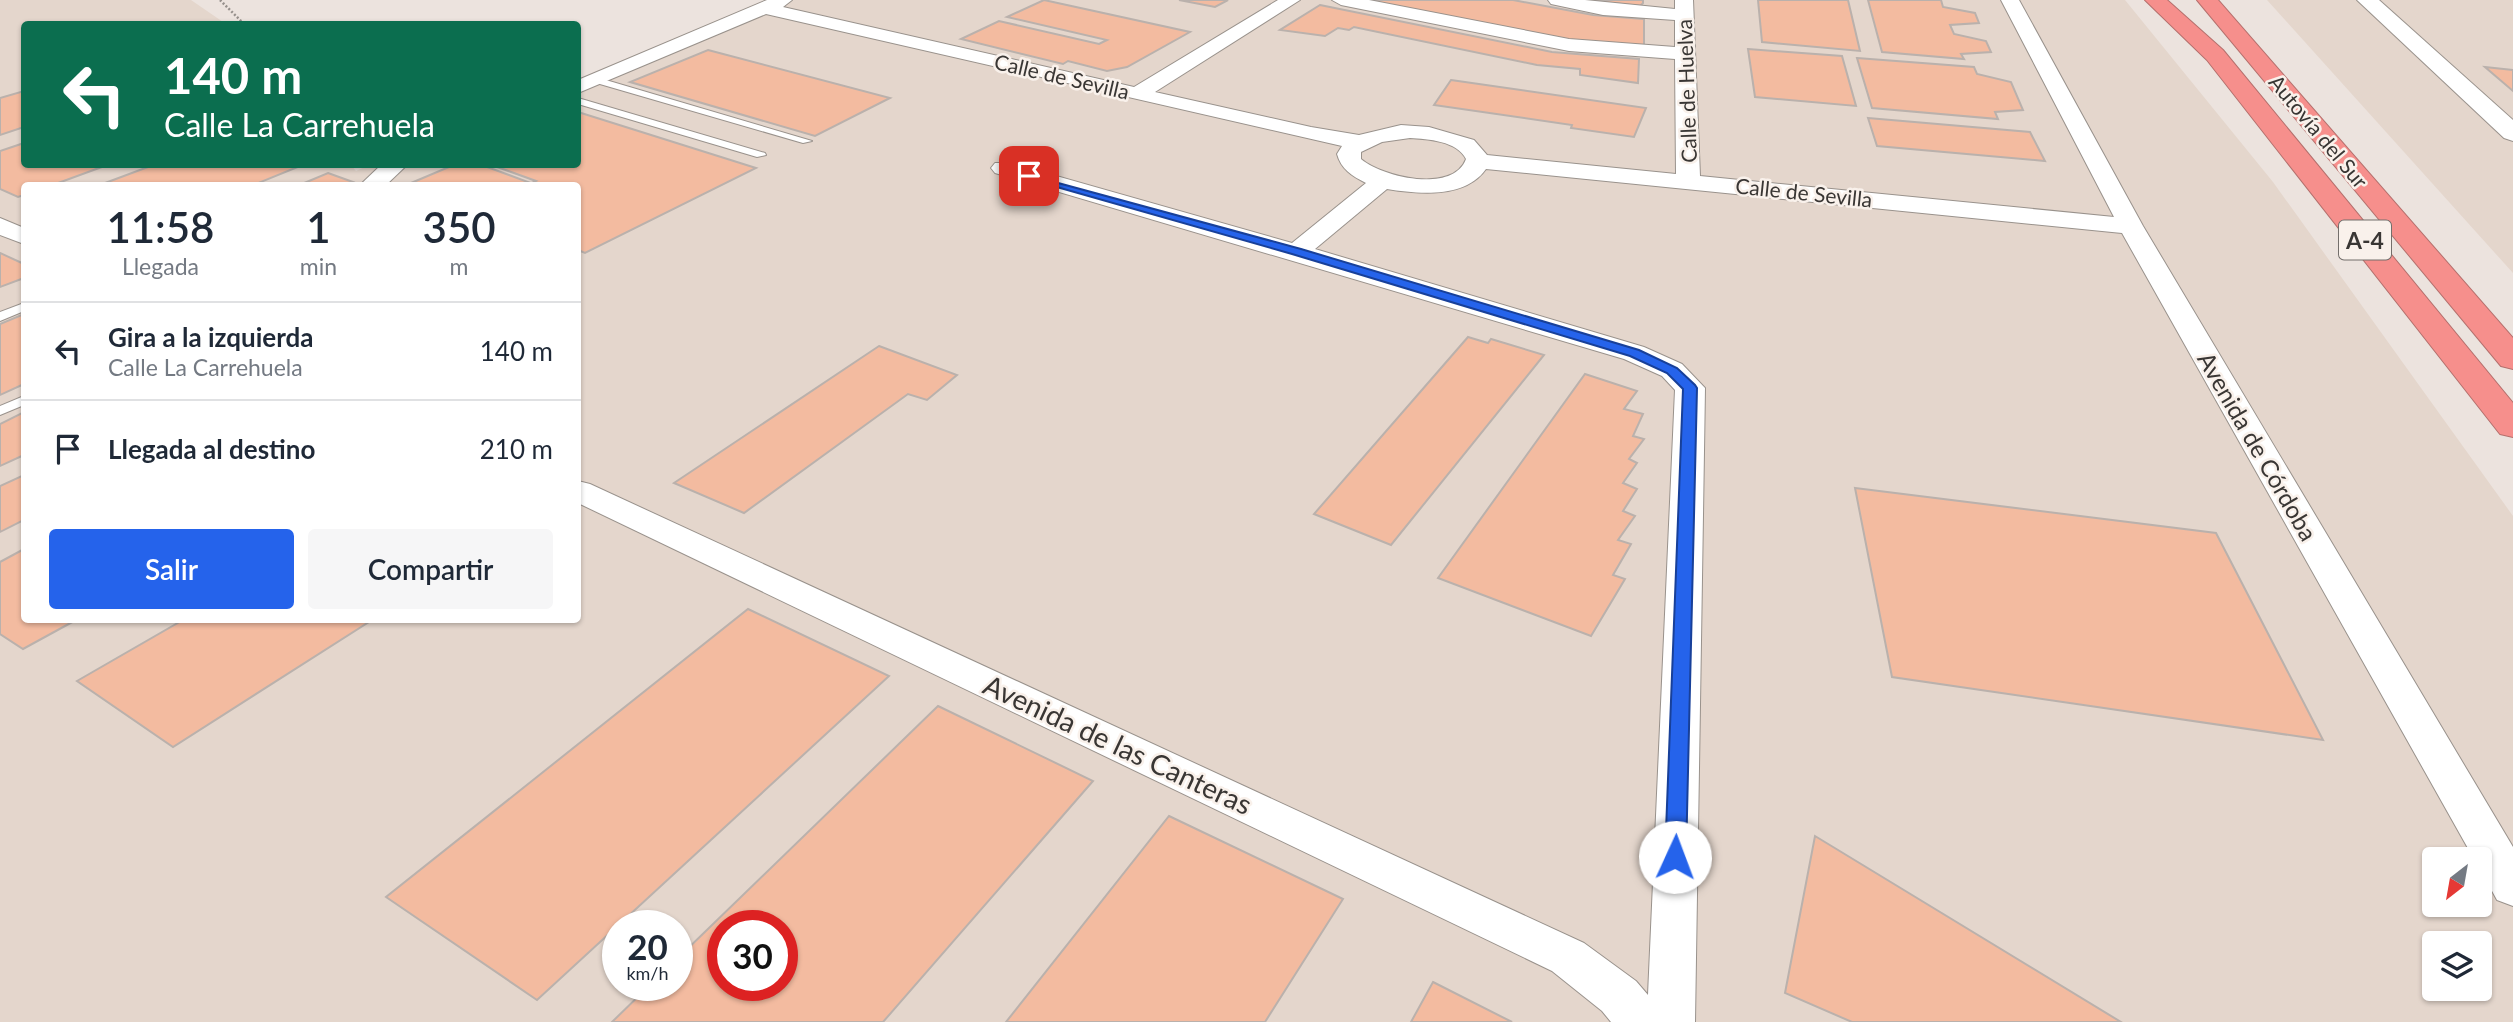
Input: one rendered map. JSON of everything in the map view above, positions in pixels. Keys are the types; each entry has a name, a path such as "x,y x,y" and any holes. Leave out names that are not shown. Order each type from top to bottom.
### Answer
{"highway":[{"path":"2155,0 2215,55"},
{"name":"A-4","path":"2172,0 2513,426"},
{"name":"Autovía del Sur","path":"2207,0 2513,359"},
{"path":"2227,0 2408,204 2429,260"}],"street":[{"path":"1137,94 1291,0"},
{"path":"1341,0 1569,45 1685,54"},
{"path":"1558,0 1603,9 1684,7"},
{"name":"Avenida de Córdoba","path":"2010,0 2131,226 2513,887"},
{"path":"2367,0 2513,133"},
{"path":"587,83 774,4"},
{"name":"Calle de Sevilla","path":"774,4 1137,94 1359,142"},
{"name":"Calle de Huelva","path":"1684,7 1688,181"},
{"path":"1390,132 1430,133 1464,144 1474,152 1477,161 1474,169 1452,182 1415,186 1382,181 1363,173 1353,166 1349,157 1351,149 1359,142 1390,132"},
{"name":"Calle de Sevilla","path":"1477,161 2131,226"},
{"path":"375,182 392,168"},
{"path":"1003,168 1634,353 1672,370 1690,388 1671,1022"},
{"path":"1296,252 1382,181"},
{"path":"0,225 21,236"},
{"name":"Avenida de las Canteras","path":"581,492 1568,957 1619,996 1641,1022"}],"lane":[{"path":"587,83 807,141"},
{"path":"581,102 761,155"},
{"path":"0,317 21,308"},
{"path":"0,411 21,401"}],"path":[{"path":"220,0 241,21"}],"shaded area":[{"path":"0,0 191,0 222,21 21,21 21,168 353,168 356,171 362,168 581,168 581,78 766,0 2125,0 2273,182 2513,516 2513,1022 0,1022"},
{"path":"2267,0 2513,0 2513,273"}],"building":[{"path":"1044,0 1190,32 1127,67 1107,71 1068,61 1063,64 961,39 999,21 1099,44 1107,40 1007,17"},
{"path":"1179,0 1228,0 1215,7"},
{"path":"1366,0 1513,0 1593,15 1644,19 1644,46 1567,40"},
{"path":"1585,0 1643,0 1643,3 1640,6"},
{"path":"1758,0 1848,0 1860,51 1762,42"},
{"path":"1868,0 1941,0 1943,7 1975,13 1979,23 1950,25 1954,34 1986,41 1991,52 1961,54 1964,59 1882,52"},
{"path":"1320,5 1552,52 1639,59 1638,83 1580,75 1580,69 1537,65 1354,27 1349,30 1338,28 1325,36 1280,30"},
{"path":"1748,49 1842,56 1856,106 1755,97"},
{"path":"708,50 890,98 815,136 630,82"},
{"path":"1857,58 1974,67 1977,74 2011,82 2023,110 1995,112 1998,119 1872,108"},
{"path":"2485,67 2513,70 2513,91"},
{"path":"1451,80 1646,108 1634,137 1571,128 1572,125 1434,105"},
{"path":"21,92 21,128 0,135 0,98"},
{"path":"581,113 756,168 585,253 581,251 581,182 534,182 536,181 500,168 581,168"},
{"path":"1868,118 2030,132 2045,161 1877,146"},
{"path":"21,144 21,168 99,168 61,182 21,182 21,196 18,197 0,189 0,151"},
{"path":"145,168 295,168 261,182 108,182"},
{"path":"447,168 490,168 528,182 413,182"},
{"path":"328,173 353,182 307,182"},
{"path":"0,253 21,263 21,279 0,287"},
{"path":"21,315 21,385 0,395 0,324"},
{"path":"1468,337 1488,343 1491,339 1544,355 1391,545 1314,514"},
{"path":"879,346 957,375 927,400 908,394 744,513 674,483"},
{"path":"1585,374 1637,391 1624,409 1643,414 1633,436 1644,439 1629,459 1637,463 1623,483 1637,489 1623,511 1635,516 1618,540 1631,544 1613,575 1625,579 1591,636 1438,578"},
{"path":"21,414 21,456 0,466 0,424"},
{"path":"21,476 21,522 0,532 0,486"},
{"path":"1855,488 2216,533 2323,740 1892,677"},
{"path":"21,551 21,623 71,623 23,649 0,634 0,562"},
{"path":"748,609 889,676 635,910 602,910 602,940 537,1000 386,897"},
{"path":"178,623 367,623 173,747 77,681"},
{"path":"938,706 1093,781 883,1022 612,1022 634,1001 693,1001 693,943 707,930 707,1001 798,1001 798,910 728,910"},
{"path":"1169,816 1343,899 1265,1022 1006,1022"},
{"path":"1815,836 2121,1022 1852,1022 1785,993"},
{"path":"1433,982 1512,1022 1411,1022"}],"route":[{"path":"1029,176 1634,353 1672,370 1690,388 1675,857"}]}
